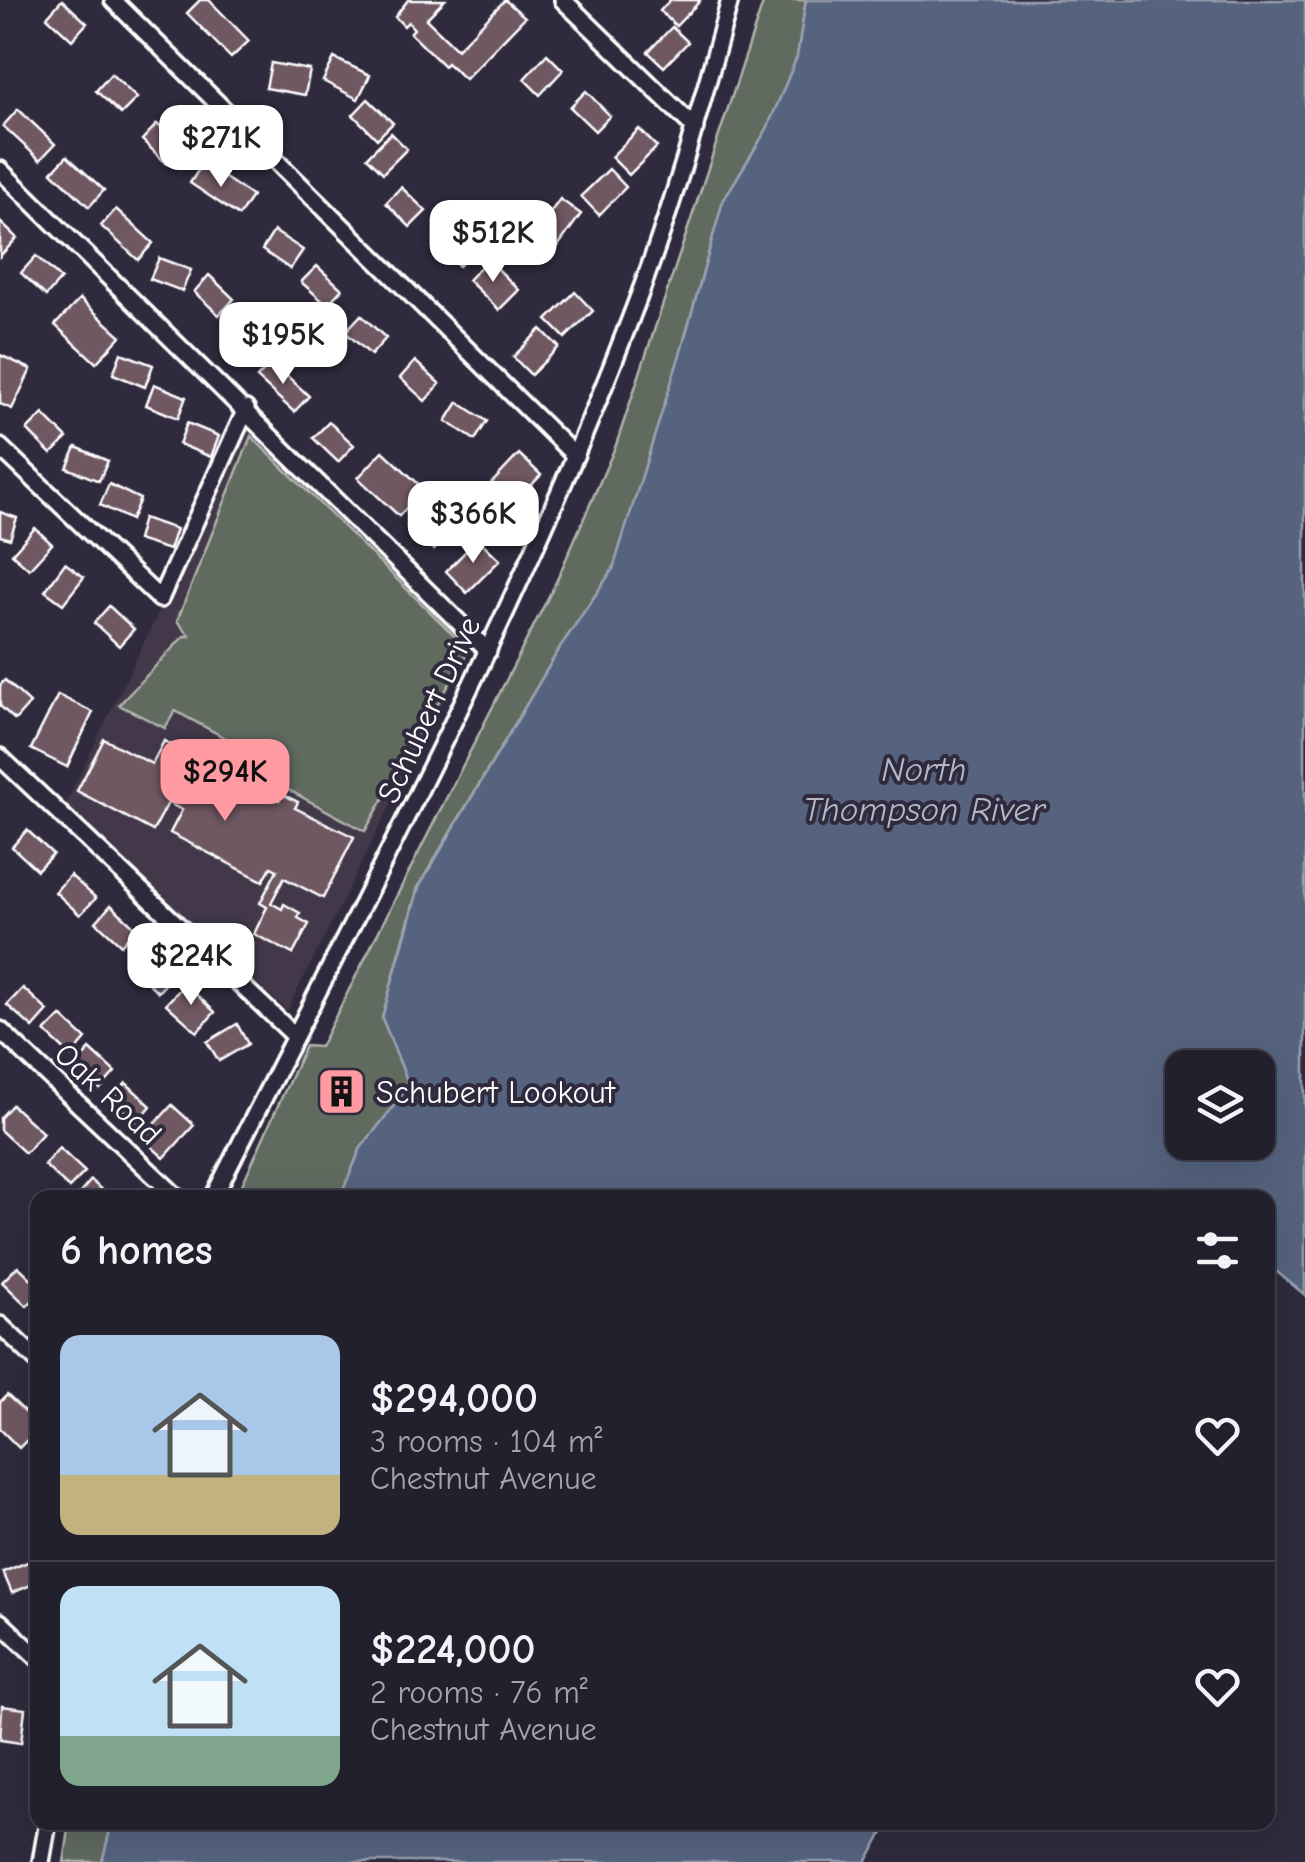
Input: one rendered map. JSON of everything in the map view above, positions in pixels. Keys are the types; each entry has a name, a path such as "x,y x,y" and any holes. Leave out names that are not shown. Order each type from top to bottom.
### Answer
{"street":[{"path":"113,0 575,456"},
{"path":"563,0 695,128"},
{"name":"Schubert Drive","path":"217,1190 398,840 575,456 632,314 695,128 730,0"},
{"path":"0,170 488,651"},
{"path":"0,447 160,599 246,409"},
{"path":"0,758 294,1035"},
{"name":"Oak Road","path":"0,1030 170,1190"},
{"path":"0,1325 30,1353"},
{"path":"0,1622 30,1650"},
{"path":"41,1862 47,1830"}],"shaded area":[{"path":"249,426 469,650 287,1011 64,807"}],"green space":[{"path":"764,0 806,0 797,57 767,129 723,201 613,569 561,646 418,887 382,1018 407,1080 401,1097 361,1148 343,1190 240,1190 305,1046 320,1047 556,582 616,445"},
{"path":"251,436 469,650 365,831 235,761 242,747 175,711 165,728 119,705 184,636 190,636 177,621"},
{"path":"69,1830 110,1830 102,1862 64,1862"}],"water":[{"name":"North Thompson River","path":"806,0 1305,0 1305,1295 1275,1271 1275,1190 343,1190 361,1148 401,1097 407,1080 382,1018 419,887 561,646 613,569 723,201 767,129 797,57"},
{"path":"110,1830 885,1830 866,1862 102,1862"}],"building":[{"path":"62,0 87,23 72,40 47,17"},
{"path":"200,0 209,0 249,41 231,58 187,13"},
{"path":"408,0 445,0 426,19 457,49 505,0 525,17 465,79 447,63 444,66 410,33 414,29 408,22 404,26 395,17"},
{"path":"670,0 700,1 676,26 660,11"},
{"path":"672,27 688,42 664,67 648,52"},
{"path":"547,54 563,70 540,95 524,79"},
{"path":"334,58 370,75 358,99 323,81"},
{"path":"271,63 310,70 305,95 266,88"},
{"path":"111,74 137,98 121,114 96,91"},
{"path":"586,91 610,116 595,131 570,107"},
{"path":"368,99 393,123 377,139 353,115"},
{"path":"18,109 55,144 40,160 3,126"},
{"path":"157,124 183,147 167,164 142,140"},
{"path":"639,129 657,147 629,175 611,157"},
{"path":"391,133 407,149 383,173 367,157"},
{"path":"67,156 104,190 89,207 52,172"},
{"path":"203,163 252,196 239,216 190,183"},
{"path":"609,169 626,187 599,215 581,196"},
{"path":"401,187 426,211 410,227 386,203"},
{"path":"560,199 581,214 558,246 537,231"},
{"path":"116,209 153,243 138,260 101,226"},
{"path":"0,222 17,238 0,256"},
{"path":"451,226 475,251 459,266 435,242"},
{"path":"274,231 303,250 290,269 262,250"},
{"path":"36,256 61,279 46,296 21,273"},
{"path":"159,258 191,270 182,291 150,279"},
{"path":"488,259 519,290 499,310 468,280"},
{"path":"317,266 342,289 327,305 301,282"},
{"path":"209,275 234,299 219,315 194,292"},
{"path":"575,292 593,311 565,338 547,320"},
{"path":"80,299 121,336 96,363 55,325"},
{"path":"361,315 386,338 371,355 345,332"},
{"path":"237,322 258,331 245,362 224,354"},
{"path":"541,329 559,347 531,375 513,357"},
{"path":"121,353 153,365 145,387 113,374"},
{"path":"0,355 31,369 12,409 0,404"},
{"path":"415,361 440,384 425,401 400,378"},
{"path":"272,362 309,396 294,412 257,378"},
{"path":"154,384 186,397 178,418 146,405"},
{"path":"458,402 487,421 475,440 446,421"},
{"path":"43,414 67,438 51,454 27,430"},
{"path":"329,422 354,445 338,462 313,438"},
{"path":"187,423 219,436 211,457 179,444"},
{"path":"76,447 108,461 99,481 67,468"},
{"path":"383,451 424,489 399,516 358,478"},
{"path":"519,454 541,475 510,508 488,487"},
{"path":"109,484 140,499 131,520 100,505"},
{"path":"424,510 449,533 434,550 408,527"},
{"path":"0,512 17,518 10,539 0,536"},
{"path":"143,518 176,529 169,550 137,540"},
{"path":"35,528 52,544 29,569 12,554"},
{"path":"478,539 500,560 467,593 446,571"},
{"path":"65,563 84,577 63,604 45,591"},
{"path":"109,606 134,629 119,646 94,623"},
{"path":"5,680 30,703 15,720 0,706 0,685"},
{"path":"58,695 93,712 67,767 31,749"},
{"path":"104,739 152,764 164,741 201,760 204,754 219,762 216,768 240,780 243,775 259,783 256,788 279,800 282,794 298,802 295,808 354,837 323,898 284,878 271,903 282,909 284,904 309,924 293,954 254,934 267,907 260,903 277,870 271,867 263,881 170,833 182,810 168,803 153,831 77,791"},
{"path":"27,830 53,854 37,870 12,847"},
{"path":"70,875 96,898 80,915 55,892"},
{"path":"111,905 136,928 121,945 96,922"},
{"path":"148,952 174,975 158,992 133,969"},
{"path":"185,984 215,1012 197,1032 166,1004"},
{"path":"23,988 48,1011 33,1028 7,1005"},
{"path":"61,1016 86,1039 71,1056 45,1032"},
{"path":"237,1024 248,1044 219,1061 207,1042"},
{"path":"90,1049 115,1072 100,1089 75,1066"},
{"name":"Schubert Lookout","path":"344,1079 351,1087 343,1096 352,1104 343,1111 334,1102 334,1088"},
{"path":"126,1083 151,1106 136,1123 111,1100"},
{"path":"12,1105 43,1133 25,1153 0,1130 0,1118"},
{"path":"172,1105 194,1125 164,1158 142,1138"},
{"path":"59,1148 85,1172 69,1188 44,1165"},
{"path":"91,1180 102,1190 83,1190"},
{"path":"18,1266 30,1277 30,1303 27,1306 2,1282"},
{"path":"7,1395 30,1417 30,1437 19,1448 0,1429 0,1402"},
{"path":"30,1561 30,1585 12,1593 3,1572"},
{"path":"2,1706 25,1709 21,1743 0,1740"}],"place":[{"name":"Schubert Lookout","path":"341,1092"}]}
